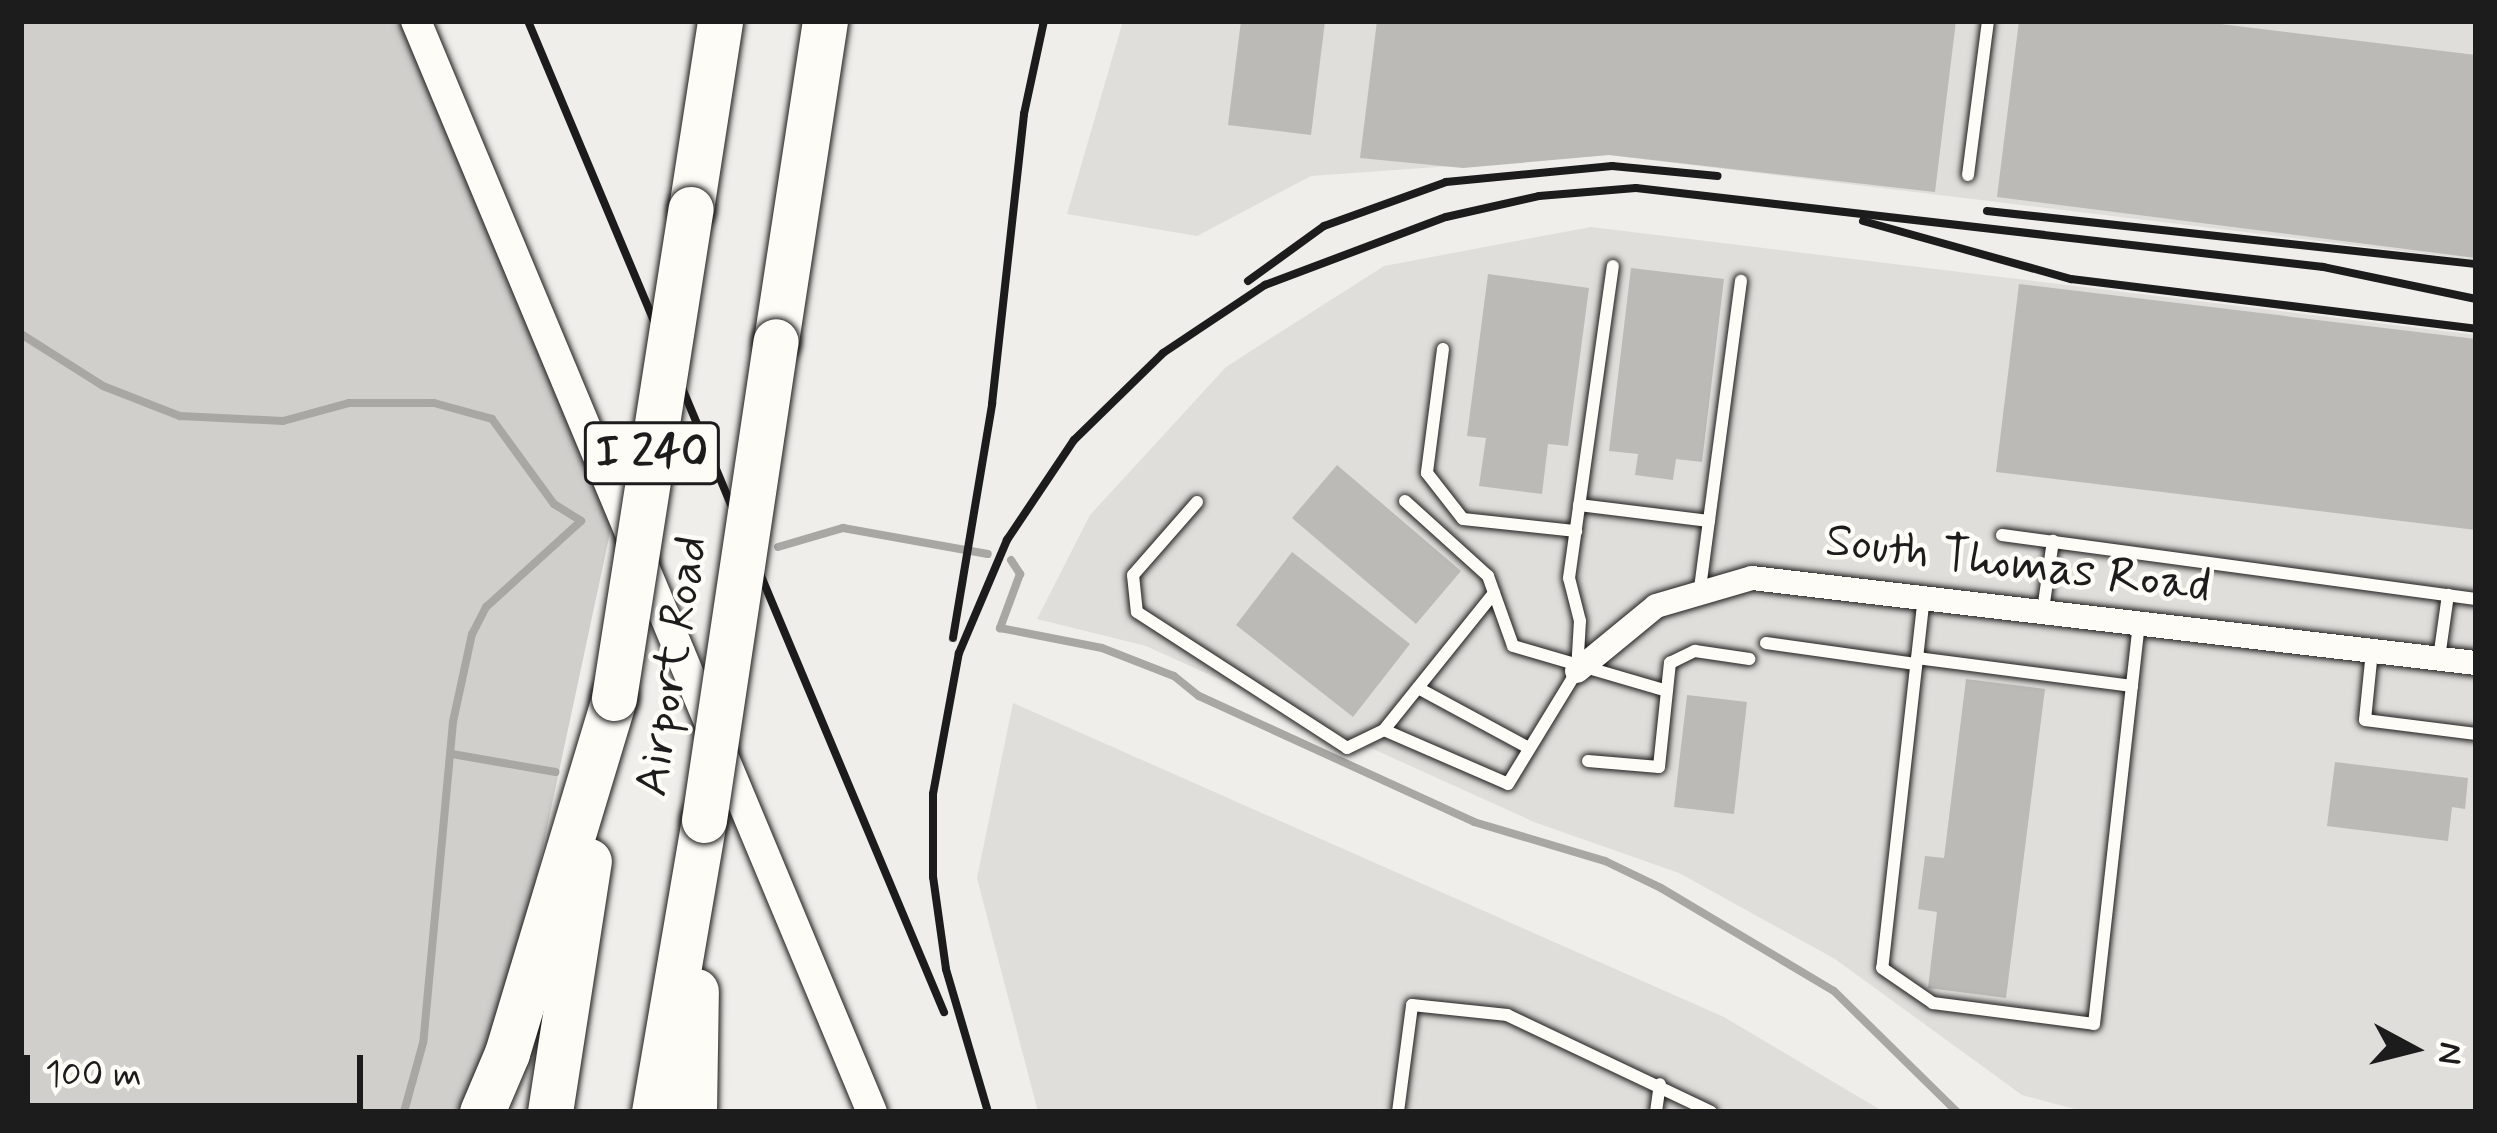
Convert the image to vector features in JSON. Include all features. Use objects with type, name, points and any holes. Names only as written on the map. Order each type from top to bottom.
[{"type":"highway","name":"Airport Road","points":[[550,1112],[720,21]]},
{"type":"highway","name":"Airport Road","points":[[654,1112],[693,903],[825,21]]},
{"type":"highway","points":[[482,1112],[614,698]]},
{"type":"highway","points":[[693,903],[694,1112]]},
{"type":"street","points":[[416,21],[872,1112]]},
{"type":"street","name":"South Thomas Road","points":[[1577,670],[1623,627],[1700,587],[1794,579],[2476,663]]},
{"type":"lane","points":[[1968,175],[1988,21]]},
{"type":"lane","points":[[1384,730],[1508,784],[1577,670],[1580,621],[1569,578],[1612,266]]},
{"type":"lane","points":[[1700,587],[1741,281]]},
{"type":"lane","points":[[1443,349],[1427,473],[1463,518],[1576,531]]},
{"type":"lane","points":[[1405,501],[1488,576],[1513,646],[1577,670],[1667,691]]},
{"type":"lane","points":[[1196,502],[1133,575],[1137,612],[1347,748],[1384,730],[1494,593]]},
{"type":"lane","points":[[1580,505],[1709,521]]},
{"type":"lane","points":[[2002,535],[2476,599]]},
{"type":"lane","points":[[2043,610],[2053,542]]},
{"type":"lane","points":[[1924,595],[1882,968],[1933,1003],[2094,1024],[2139,622]]},
{"type":"lane","points":[[2439,658],[2448,595]]},
{"type":"lane","points":[[1766,643],[2132,686]]},
{"type":"lane","points":[[2373,650],[2365,720],[2476,734]]},
{"type":"lane","points":[[1588,761],[1659,767],[1670,663],[1695,651],[1749,659]]},
{"type":"lane","points":[[1418,688],[1529,748]]},
{"type":"lane","points":[[1398,1112],[1412,1005],[1507,1015],[1711,1112]]},
{"type":"lane","points":[[1656,1112],[1660,1084]]},
{"type":"shaded area","points":[[21,21],[404,21],[613,519],[527,921],[470,1112],[21,1112]]},
{"type":"shaded area","points":[[1123,21],[2476,21],[2476,260],[1609,155],[1311,176],[1197,236],[1067,214]]},
{"type":"shaded area","points":[[1591,227],[2476,335],[2476,1112],[2086,1112],[2022,1095],[1835,959],[1679,873],[1534,822],[1146,646],[1037,619],[1090,515],[1226,367],[1384,266]]},
{"type":"shaded area","points":[[1013,703],[1724,1017],[1884,1112],[1038,1112],[977,878]]},
{"type":"building","points":[[1241,21],[1325,21],[1311,135],[1228,125]]},
{"type":"building","points":[[1377,21],[1956,21],[1935,192],[1609,155],[1463,168],[1360,158]]},
{"type":"building","points":[[2019,21],[2196,21],[2476,55],[2476,258],[1997,197]]},
{"type":"building","points":[[1631,268],[1724,279],[1702,462],[1676,459],[1673,480],[1635,475],[1638,454],[1609,451]]},
{"type":"building","points":[[1488,274],[1589,288],[1568,446],[1548,444],[1542,494],[1479,486],[1486,438],[1467,436]]},
{"type":"building","points":[[2019,284],[2476,339],[2476,530],[1996,472]]},
{"type":"building","points":[[1337,465],[1461,571],[1416,624],[1292,518]]},
{"type":"building","points":[[1292,552],[1410,644],[1353,717],[1236,625]]},
{"type":"building","points":[[1966,679],[2045,689],[2006,998],[1928,988],[1937,912],[1918,909],[1925,856],[1944,858]]},
{"type":"building","points":[[1687,695],[1747,702],[1734,814],[1674,807]]},
{"type":"building","points":[[2335,762],[2468,778],[2465,809],[2452,807],[2448,841],[2327,826]]},
{"type":"waterway","points":[[21,334],[103,386],[180,416],[283,421],[349,403],[434,403],[492,419],[554,504],[581,521],[486,607],[472,634],[453,722],[423,1043],[404,1112]]},
{"type":"waterway","points":[[778,547],[843,528],[988,554]]},
{"type":"waterway","points":[[1011,560],[1020,574],[1000,628],[1102,648],[1174,676],[1199,696],[1474,822],[1605,861],[1661,888],[1834,991],[1957,1112]]},
{"type":"waterway","points":[[452,754],[555,772]]},
{"type":"railway","points":[[528,21],[944,1012]]},
{"type":"railway","points":[[953,638],[992,404],[1024,114],[1044,21]]},
{"type":"railway","points":[[1248,281],[1324,226],[1446,182],[1612,166],[1718,176]]},
{"type":"railway","points":[[988,1112],[946,969],[933,877],[933,794],[959,653],[1007,540],[1074,440],[1163,353],[1265,285],[1446,217],[1539,196],[1636,188],[2323,267],[2476,299]]},
{"type":"railway","points":[[1987,211],[2476,264]]},
{"type":"railway","points":[[1863,221],[2071,279],[2476,329]]}]
